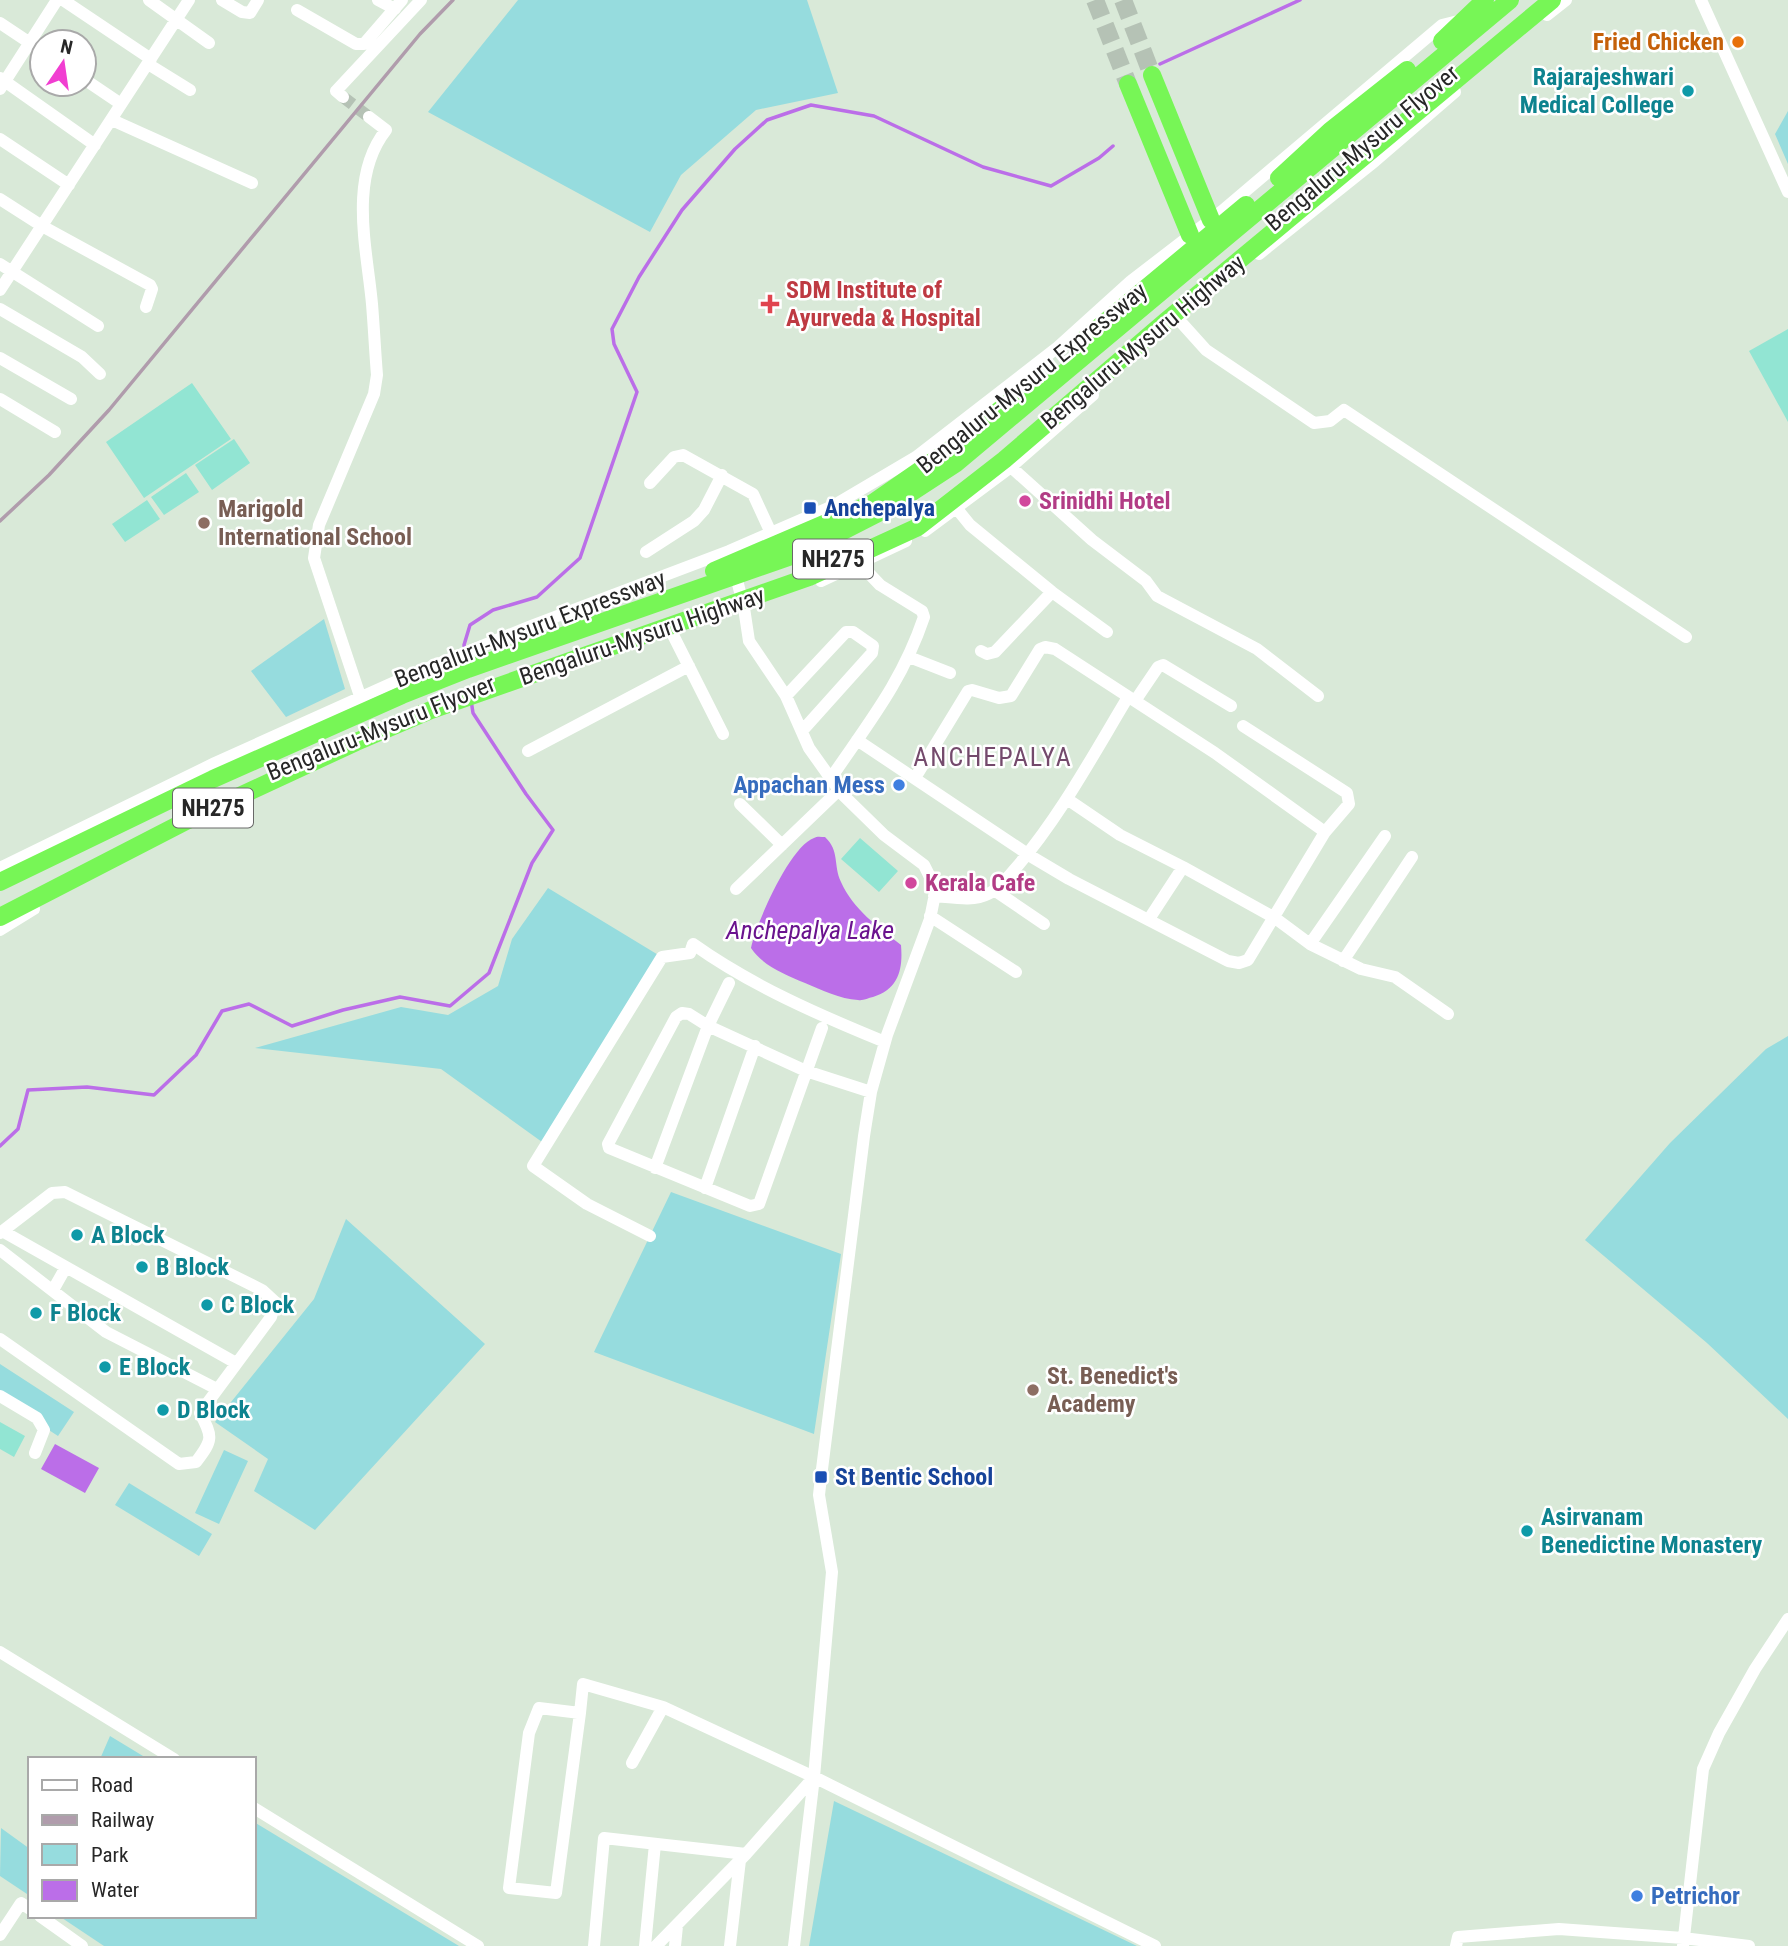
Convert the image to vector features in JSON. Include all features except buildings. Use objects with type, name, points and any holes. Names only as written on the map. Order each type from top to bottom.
[{"type":"highway","name":"Bengaluru-Mysuru Expressway","points":[[0,882],[163,802],[336,723],[468,670],[800,553],[886,509],[955,464],[1510,0]]},
{"type":"highway","name":"Bengaluru-Mysuru Flyover","points":[[0,905],[71,867],[344,740],[475,687],[807,570],[896,525],[967,479],[1540,0]]},
{"type":"highway","name":"Bengaluru-Mysuru Highway","points":[[0,917],[186,821],[296,769],[433,713],[743,604],[918,527],[1004,460],[1166,321],[1513,37],[1552,0]]},
{"type":"highway","name":"Bengaluru-Mysuru Expressway","points":[[0,874],[409,680],[873,503],[961,442],[1273,183],[1330,131],[1441,43],[1483,2]]},
{"type":"highway","points":[[1483,2],[1513,37]]},
{"type":"highway","points":[[1152,75],[1211,220]]},
{"type":"highway","points":[[1128,83],[1190,235]]},
{"type":"street","points":[[39,28],[57,0]]},
{"type":"street","points":[[63,0],[190,90]]},
{"type":"street","points":[[149,0],[209,43]]},
{"type":"street","points":[[0,290],[189,0]]},
{"type":"street","points":[[222,0],[242,12],[250,13],[258,0]]},
{"type":"street","points":[[297,10],[356,44],[364,44],[399,5],[378,0]]},
{"type":"street","points":[[343,97],[336,90],[421,0]]},
{"type":"street","name":"NH275","points":[[743,604],[823,580],[923,533],[957,509],[1042,442],[1135,356],[1356,176],[1513,37],[1566,0]]},
{"type":"street","points":[[1700,0],[1788,192]]},
{"type":"street","name":"Bengaluru-Mysuru Expressway","points":[[731,557],[771,533],[833,506],[916,457],[1058,346],[1132,281],[1211,220],[1442,25],[1466,19]]},
{"type":"street","points":[[0,23],[28,42]]},
{"type":"street","points":[[28,46],[2,83],[95,145]]},
{"type":"street","points":[[98,88],[121,104]]},
{"type":"street","points":[[361,701],[314,558],[319,525],[374,394],[377,375],[363,197],[369,160],[377,141],[386,130],[369,117]]},
{"type":"street","points":[[112,120],[251,183]]},
{"type":"street","points":[[0,138],[69,185]]},
{"type":"street","points":[[0,199],[41,226],[150,285],[152,289],[146,307]]},
{"type":"street","points":[[0,264],[98,326]]},
{"type":"street","points":[[0,309],[82,357],[100,374]]},
{"type":"street","points":[[1179,320],[1206,350],[1314,423],[1331,421],[1344,410],[1686,638]]},
{"type":"street","points":[[0,358],[71,400]]},
{"type":"street","points":[[0,399],[55,432]]},
{"type":"street","points":[[650,483],[678,455],[683,456],[753,494],[771,533]]},
{"type":"street","points":[[1011,467],[1092,540],[1146,582],[1157,596],[1257,649],[1318,696]]},
{"type":"street","points":[[646,552],[694,521],[704,510],[722,475]]},
{"type":"street","points":[[957,509],[970,525],[1052,592],[1107,632]]},
{"type":"street","points":[[731,557],[749,641],[786,696],[808,748],[839,790],[884,835],[924,864],[936,889],[930,916],[885,1042],[864,1136],[819,1495],[832,1572],[814,1777],[794,1946]]},
{"type":"street","points":[[831,778],[885,702],[909,657],[924,614],[880,585],[859,564]]},
{"type":"street","points":[[981,651],[986,654],[995,652],[1052,592]]},
{"type":"street","points":[[671,630],[723,733]]},
{"type":"street","points":[[786,696],[846,632],[853,632],[873,646],[872,653],[802,731]]},
{"type":"street","points":[[915,778],[968,691],[999,698],[1011,696],[1040,649],[1045,647],[1055,649],[1215,753],[1325,832]]},
{"type":"street","points":[[909,657],[950,673]]},
{"type":"street","points":[[934,896],[980,897],[994,890],[1028,854],[1132,699],[1158,667],[1163,664],[1231,706]]},
{"type":"street","points":[[528,751],[689,666]]},
{"type":"street","name":"Bengaluru-Mysuru Expressway","points":[[0,868],[215,763],[361,701]]},
{"type":"street","name":"NH275","points":[[0,930],[23,915],[245,800],[433,713]]},
{"type":"street","points":[[858,740],[1069,880],[1228,961],[1239,963],[1248,960],[1325,832],[1349,804],[1349,795],[1243,726]]},
{"type":"street","points":[[736,889],[839,790]]},
{"type":"street","points":[[1067,799],[1120,835],[1275,918],[1311,944],[1368,971],[1395,977],[1448,1014]]},
{"type":"street","points":[[740,804],[782,845]]},
{"type":"street","points":[[1311,944],[1385,836]]},
{"type":"street","points":[[1343,961],[1412,858]]},
{"type":"street","points":[[1149,919],[1184,867]]},
{"type":"street","points":[[994,890],[1044,924]]},
{"type":"street","points":[[930,916],[1016,972]]},
{"type":"street","points":[[650,1237],[587,1204],[533,1167],[662,957],[690,953],[693,944],[787,998],[885,1042]]},
{"type":"street","points":[[655,1168],[708,1026],[729,983]]},
{"type":"street","points":[[822,1028],[806,1071],[759,1204],[750,1206],[610,1149],[608,1144],[680,1014],[688,1014],[708,1026],[806,1071],[872,1092]]},
{"type":"street","points":[[705,1188],[755,1046]]},
{"type":"street","points":[[0,1339],[179,1464],[196,1462],[209,1445],[211,1433],[200,1413],[271,1317],[275,1303],[262,1290],[65,1192],[52,1193],[2,1233],[236,1363]]},
{"type":"street","points":[[0,1250],[106,1332],[217,1389]]},
{"type":"street","points":[[53,1290],[66,1267]]},
{"type":"street","points":[[0,1396],[37,1418],[44,1430],[35,1453]]},
{"type":"street","points":[[1683,1942],[1703,1769],[1719,1733],[1755,1668],[1788,1619]]},
{"type":"street","points":[[0,1652],[171,1757]]},
{"type":"street","points":[[580,1713],[539,1708],[529,1733],[509,1888],[556,1893],[580,1713],[583,1684],[663,1707],[814,1777],[1156,1946]]},
{"type":"street","points":[[632,1763],[663,1707]]},
{"type":"street","points":[[656,1946],[743,1857],[814,1777]]},
{"type":"street","points":[[256,1809],[478,1946]]},
{"type":"street","points":[[594,1946],[604,1838],[743,1857]]},
{"type":"street","points":[[645,1946],[655,1844]]},
{"type":"street","points":[[730,1946],[743,1857]]},
{"type":"street","points":[[0,1935],[21,1903],[28,1908]]},
{"type":"street","points":[[43,1918],[82,1946]]},
{"type":"street","points":[[675,1946],[677,1926]]},
{"type":"street","points":[[1456,1946],[1458,1937],[1559,1929],[1749,1946]]},
{"type":"green space","points":[[518,0],[807,0],[838,93],[756,110],[681,175],[650,232],[428,112]]},
{"type":"green space","points":[[1788,111],[1788,164],[1775,134]]},
{"type":"green space","points":[[324,619],[345,689],[286,717],[251,671]]},
{"type":"green space","points":[[548,888],[660,956],[549,1147],[441,1069],[255,1048],[401,1007],[448,1015],[498,986],[512,939]]},
{"type":"green space","points":[[1788,1036],[1788,1419],[1707,1343],[1585,1240],[1670,1143],[1766,1049]]},
{"type":"green space","points":[[671,1192],[841,1254],[814,1434],[594,1352]]},
{"type":"green space","points":[[346,1219],[485,1344],[315,1530],[254,1491],[268,1459],[215,1422],[314,1299]]},
{"type":"green space","points":[[0,1364],[74,1412],[58,1436],[0,1398]]},
{"type":"green space","points":[[224,1450],[248,1461],[219,1524],[195,1513]]},
{"type":"green space","points":[[129,1483],[212,1534],[199,1556],[115,1505]]},
{"type":"green space","points":[[110,1736],[145,1757],[101,1757]]},
{"type":"green space","points":[[834,1801],[1137,1946],[809,1946]]},
{"type":"green space","points":[[256,1823],[459,1946],[104,1946],[62,1918],[256,1918]]},
{"type":"green space","points":[[1,1828],[28,1848],[28,1895],[0,1876]]},
{"type":"shaded area","points":[[1788,329],[1788,422],[1749,351]]},
{"type":"shaded area","points":[[192,383],[231,439],[144,498],[106,442]]},
{"type":"shaded area","points":[[234,439],[250,463],[212,490],[195,465]]},
{"type":"shaded area","points":[[186,473],[199,492],[164,515],[151,497]]},
{"type":"shaded area","points":[[147,500],[160,519],[125,542],[112,524]]},
{"type":"shaded area","points":[[860,838],[898,871],[879,892],[841,859]]},
{"type":"shaded area","points":[[0,1422],[25,1436],[14,1457],[0,1449]]},
{"type":"water","name":"Anchepalya Lake","points":[[815,837],[825,837],[833,848],[841,882],[852,901],[901,945],[900,970],[894,983],[882,993],[864,1000],[838,996],[790,976],[769,965],[751,948],[775,887],[795,855]]},
{"type":"water","points":[[55,1444],[99,1468],[85,1493],[41,1469]]},
{"type":"waterway","points":[[1160,64],[1300,0]]},
{"type":"waterway","points":[[467,665],[464,645],[470,625],[493,610],[537,597],[580,558],[637,392],[614,344],[612,329],[639,277],[682,210],[735,149],[767,120],[811,105],[874,116],[983,167],[1051,186],[1099,158],[1113,146]]},
{"type":"waterway","points":[[0,1146],[18,1129],[28,1090],[87,1087],[154,1095],[196,1055],[222,1011],[249,1004],[292,1026],[343,1010],[400,997],[450,1006],[489,973],[532,863],[553,830],[473,713],[471,700]]},
{"type":"tunnel","points":[[1095,0],[1128,84]]},
{"type":"tunnel","points":[[1123,0],[1152,75]]},
{"type":"tunnel","points":[[343,97],[369,117]]},
{"type":"railway","points":[[0,521],[49,475],[109,410],[420,34],[453,0]]},
{"type":"place","name":"Fried Chicken","points":[[1738,42]]},
{"type":"place","name":"Rajarajeshwari Medical College","points":[[1688,91]]},
{"type":"place","name":"SDM Institute of Ayurveda & Hospital","points":[[770,304]]},
{"type":"place","name":"Srinidhi Hotel","points":[[1025,501]]},
{"type":"place","name":"Anchepalya","points":[[810,508]]},
{"type":"place","name":"Marigold International School","points":[[204,523]]},
{"type":"place","name":"Appachan Mess","points":[[899,785]]},
{"type":"place","name":"Kerala Cafe","points":[[911,883]]},
{"type":"place","name":"A Block","points":[[77,1235]]},
{"type":"place","name":"B Block","points":[[142,1267]]},
{"type":"place","name":"C Block","points":[[207,1305]]},
{"type":"place","name":"F Block","points":[[36,1313]]},
{"type":"place","name":"E Block","points":[[105,1367]]},
{"type":"place","name":"St. Benedict's Academy","points":[[1033,1390]]},
{"type":"place","name":"D Block","points":[[163,1410]]},
{"type":"place","name":"St Bentic School","points":[[821,1477]]},
{"type":"place","name":"Asirvanam Benedictine Monastery","points":[[1527,1531]]},
{"type":"place","name":"Petrichor","points":[[1637,1896]]},
{"type":"district","name":"ANCHEPALYA","points":[[993,757]]}]
